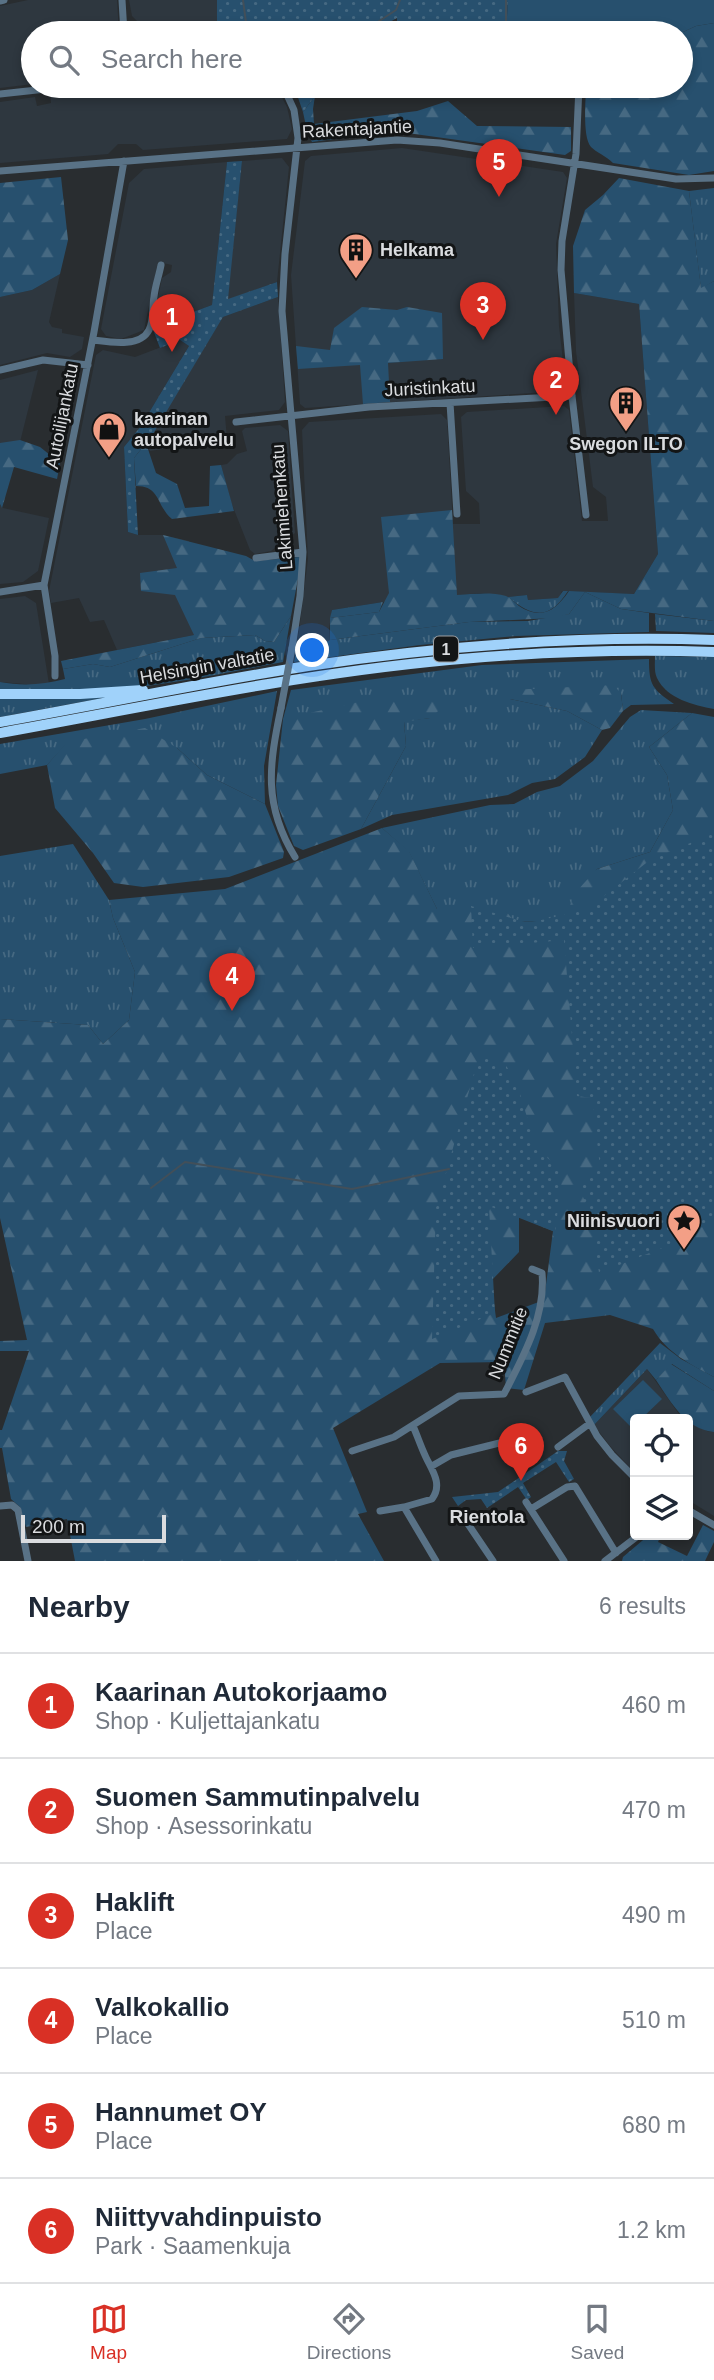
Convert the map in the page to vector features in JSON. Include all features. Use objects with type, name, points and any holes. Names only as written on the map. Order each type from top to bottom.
[{"type":"highway","name":"Helsingin valtatie","points":[[0,722],[306,666],[448,648],[599,640],[714,640]]},
{"type":"highway","name":"Helsingin valtatie","points":[[0,733],[293,681],[449,660],[573,652],[714,652]]},
{"type":"highway","points":[[0,694],[80,694],[181,688]]},
{"type":"street","points":[[122,0],[123,21]]},
{"type":"street","points":[[0,94],[21,92]]},
{"type":"street","name":"Lakimiehenkatu","points":[[288,98],[296,118],[298,148],[285,254],[282,311],[303,552],[300,596],[273,747],[270,787],[274,812],[295,857]]},
{"type":"street","points":[[578,98],[575,164],[562,241],[561,270],[586,515]]},
{"type":"street","name":"Rakentajantie","points":[[0,171],[397,139],[687,180],[714,178]]},
{"type":"street","name":"Autoilijankatu","points":[[55,676],[55,656],[44,585],[93,340],[124,161]]},
{"type":"street","points":[[93,340],[121,343],[147,334],[151,326],[161,265]]},
{"type":"street","points":[[0,370],[43,360],[88,365]]},
{"type":"street","name":"Juristinkatu","points":[[236,422],[369,407],[572,396]]},
{"type":"street","points":[[450,403],[457,514]]},
{"type":"street","points":[[256,558],[303,552]]},
{"type":"street","points":[[0,592],[44,585]]},
{"type":"street","name":"Nummitie","points":[[352,1451],[382,1443],[414,1426],[459,1396],[508,1394],[525,1354],[542,1299],[542,1273],[532,1269]]},
{"type":"street","points":[[526,1392],[565,1377],[589,1424],[612,1455],[634,1477]]},
{"type":"street","points":[[558,1447],[589,1424]]},
{"type":"street","points":[[380,1511],[425,1502],[434,1496],[437,1485],[432,1466],[414,1426]]},
{"type":"street","points":[[432,1466],[451,1455],[516,1439]]},
{"type":"street","points":[[564,1561],[529,1505],[567,1487],[575,1486],[616,1553]]},
{"type":"street","points":[[0,1506],[12,1505],[19,1512],[28,1561]]},
{"type":"street","points":[[404,1507],[436,1561]]},
{"type":"street","points":[[693,1513],[714,1525]]},
{"type":"street","points":[[468,1524],[493,1561]]},
{"type":"street","points":[[605,1561],[633,1540]]},
{"type":"shaded area","points":[[28,0],[117,0],[118,21],[21,21],[21,85],[0,88],[0,6]]},
{"type":"shaded area","points":[[129,0],[217,0],[217,21],[137,21],[132,16]]},
{"type":"shaded area","points":[[35,98],[37,106],[51,103],[51,98],[282,98],[292,129],[287,139],[143,150],[136,144],[118,144],[108,154],[0,163],[0,102]]},
{"type":"shaded area","points":[[402,148],[563,172],[567,178],[556,244],[559,326],[566,387],[563,391],[305,408],[300,404],[291,275],[305,161],[311,156]]},
{"type":"shaded area","points":[[282,158],[289,167],[277,282],[227,300],[242,161]]},
{"type":"shaded area","points":[[227,162],[212,305],[152,327],[162,278],[171,272],[172,265],[158,262],[144,330],[121,339],[106,336],[101,329],[129,183],[144,169]]},
{"type":"shaded area","points":[[60,274],[49,322],[52,327],[62,329],[62,333],[84,337],[82,349],[70,357],[47,353],[0,365],[0,297],[32,290]]},
{"type":"shaded area","points":[[574,293],[639,304],[658,554],[634,594],[562,591],[559,598],[528,600],[527,595],[508,597],[481,593],[383,602],[332,610],[330,640],[320,645],[297,647],[308,559],[302,430],[309,422],[441,414],[447,420],[453,524],[480,524],[479,503],[466,491],[461,417],[467,412],[564,406],[569,410],[582,521],[608,521],[606,497],[593,487],[576,351]]},
{"type":"shaded area","points":[[278,297],[285,402],[279,410],[225,416],[227,439],[150,451],[146,443],[223,317]]},
{"type":"shaded area","points":[[180,340],[189,346],[141,426],[124,447],[128,532],[138,535],[163,535],[189,541],[194,635],[117,650],[104,620],[90,622],[79,598],[51,603],[49,591],[96,355],[103,350],[135,357]]},
{"type":"shaded area","points":[[38,370],[17,454],[0,457],[0,380]]},
{"type":"shaded area","points":[[280,425],[288,431],[295,533],[271,551],[255,554],[250,550],[231,502],[221,465],[247,451],[242,431],[245,428]]},
{"type":"shaded area","points":[[0,505],[3,508],[49,518],[38,571],[23,582],[0,584]]},
{"type":"shaded area","points":[[25,596],[36,603],[49,684],[0,682],[0,599]]},
{"type":"shaded area","points":[[647,1369],[679,1414],[630,1414],[630,1468],[594,1425]]},
{"type":"shaded area","points":[[693,1423],[714,1432],[714,1516],[693,1503]]},
{"type":"green space","points":[[217,0],[508,0],[507,21],[397,21],[397,18],[392,21],[217,21]]},
{"type":"green space","points":[[508,0],[714,0],[714,23],[693,27],[693,21],[507,21]]},
{"type":"green space","points":[[714,23],[714,171],[689,175],[613,163],[591,147],[585,127],[586,98],[693,98],[693,27]]},
{"type":"green space","points":[[298,98],[314,98],[303,112]]},
{"type":"green space","points":[[314,98],[314,124],[417,111],[448,101],[477,126],[571,127],[571,151],[565,155],[393,131],[312,142],[303,112]]},
{"type":"green space","points":[[242,161],[228,299],[277,282],[278,297],[223,317],[153,434],[134,458],[138,535],[128,532],[124,447],[141,426],[189,346],[180,340],[160,348],[152,327],[212,305],[227,162]]},
{"type":"green space","points":[[61,177],[68,240],[60,274],[32,290],[0,297],[0,183]]},
{"type":"green space","points":[[619,178],[689,191],[701,288],[714,281],[714,621],[621,609],[585,592],[569,614],[554,618],[469,622],[330,640],[330,618],[379,612],[389,593],[381,517],[452,510],[457,595],[500,595],[508,597],[527,610],[542,613],[554,608],[569,591],[634,594],[658,554],[639,304],[574,293],[573,246],[585,210]]},
{"type":"green space","points":[[714,188],[714,281],[701,289],[689,191]]},
{"type":"green space","points":[[362,307],[397,310],[407,307],[442,313],[443,359],[388,363],[390,402],[363,404],[360,365],[298,369],[296,346],[330,350],[334,328]]},
{"type":"green space","points":[[20,440],[40,447],[60,463],[57,479],[14,467],[2,508],[0,443]]},
{"type":"green space","points":[[146,443],[156,473],[177,484],[185,508],[209,506],[210,466],[221,465],[234,511],[172,519],[150,489],[136,486],[134,458]]},
{"type":"green space","points":[[163,535],[246,556],[255,561],[299,557],[300,568],[291,616],[274,642],[265,641],[255,635],[201,638],[110,667],[93,664],[63,669],[61,661],[194,635],[175,595],[141,591],[140,573],[177,568]]},
{"type":"green space","points":[[563,591],[568,591],[554,607],[541,613],[526,609],[508,597],[527,595],[528,600],[558,598]]},
{"type":"green space","points":[[585,592],[621,609],[649,613],[649,632],[516,636],[420,645],[294,662],[297,647],[320,645],[330,640],[469,622],[528,621],[569,614]]},
{"type":"green space","points":[[383,602],[379,612],[330,618],[332,610]]},
{"type":"green space","points":[[655,614],[714,621],[714,633],[656,631]]},
{"type":"green space","points":[[291,616],[283,662],[127,688],[75,692],[0,689],[0,682],[41,684],[57,681],[65,679],[63,669],[93,664],[110,667],[201,638],[255,635],[265,641],[274,642]]},
{"type":"green space","points":[[655,656],[714,657],[714,709],[690,703],[667,691],[656,676]]},
{"type":"green space","points":[[649,659],[653,686],[674,704],[631,705],[623,711],[621,693],[511,690],[510,699],[567,711],[602,730],[585,757],[555,779],[532,783],[508,795],[392,815],[361,829],[406,746],[404,721],[430,718],[283,719],[291,690],[482,665]]},
{"type":"green space","points":[[613,685],[621,693],[623,711],[610,728],[602,730],[567,711],[510,699],[510,690]]},
{"type":"green space","points":[[277,691],[264,766],[265,804],[207,775],[177,748],[68,742],[47,765],[0,774],[0,744],[145,719]]},
{"type":"green space","points":[[119,695],[0,717],[0,696]]},
{"type":"green space","points":[[455,697],[430,718],[404,722],[406,746],[361,829],[303,850],[294,846],[278,806],[276,785],[283,719],[367,700]]},
{"type":"green space","points":[[641,710],[692,713],[649,747],[667,775],[673,810],[650,852],[597,869],[565,920],[515,922],[503,909],[437,909],[409,852],[382,828],[490,805],[514,804],[537,792],[560,786],[593,761],[630,717]]},
{"type":"green space","points":[[692,713],[714,717],[714,1377],[672,1351],[653,1329],[610,1315],[545,1323],[524,1390],[506,1388],[504,1362],[440,1363],[333,1428],[367,1512],[358,1514],[384,1561],[75,1561],[67,1519],[26,1527],[20,1507],[11,1499],[0,1448],[0,1430],[29,1351],[0,1351],[0,1341],[27,1340],[0,1218],[0,1019],[88,1025],[103,1044],[129,1020],[135,972],[113,918],[109,900],[225,889],[382,828],[409,851],[437,909],[504,909],[515,922],[565,920],[574,894],[597,869],[650,852],[673,810],[667,775],[649,747]],"holes":[[[519,1217],[553,1231],[544,1300],[496,1318],[491,1281],[519,1252]]]},
{"type":"green space","points":[[145,728],[177,748],[207,775],[265,804],[284,852],[283,858],[229,877],[143,887],[114,883],[55,808],[47,765],[67,742]]},
{"type":"green space","points":[[714,833],[714,1218],[685,1239],[599,1273],[592,1220],[578,1184],[600,1167],[592,1098],[577,1096],[564,940],[473,948],[471,906],[528,923],[586,910],[650,860]]},
{"type":"green space","points":[[73,844],[109,900],[113,918],[135,972],[129,1020],[103,1044],[88,1025],[0,1019],[0,856]]},
{"type":"green space","points":[[479,1056],[506,1065],[520,1094],[537,1150],[563,1170],[555,1232],[489,1206],[495,1313],[432,1339],[436,1208]]},
{"type":"green space","points":[[660,1343],[681,1359],[714,1377],[714,1391],[672,1364],[656,1380],[647,1369],[594,1425],[589,1418]]},
{"type":"green space","points":[[671,1364],[714,1391],[714,1432],[693,1424],[693,1414],[681,1414],[656,1380]]},
{"type":"green space","points":[[643,1380],[662,1399],[646,1414],[630,1414],[630,1426],[613,1409]]},
{"type":"green space","points":[[558,1451],[567,1451],[564,1461],[574,1479],[569,1482],[556,1462],[523,1483],[531,1497],[527,1500],[518,1487],[487,1508],[481,1499],[466,1500],[458,1506],[452,1497],[498,1492]]},
{"type":"green space","points":[[703,1525],[714,1531],[714,1542],[705,1561],[622,1561],[623,1557],[643,1540],[659,1540],[658,1542],[687,1556]]},
{"type":"waterway","points":[[243,0],[246,21]]},
{"type":"waterway","points":[[379,21],[396,10],[400,0]]},
{"type":"waterway","points":[[506,0],[506,21]]},
{"type":"waterway","points":[[151,1188],[185,1162],[352,1189],[449,1169]]},
{"type":"place","name":"Hannumet OY","points":[[499,197]]},
{"type":"place","name":"Helkama","points":[[356,280]]},
{"type":"place","name":"Haklift","points":[[483,340]]},
{"type":"place","name":"Kaarinan Autokorjaamo","points":[[172,352]]},
{"type":"place","name":"Suomen Sammutinpalvelu","points":[[556,415]]},
{"type":"place","name":"Swegon ILTO","points":[[626,433]]},
{"type":"place","name":"kaarinan autopalvelu","points":[[109,459]]},
{"type":"place","name":"Valkokallio","points":[[232,1011]]},
{"type":"place","name":"Niinisvuori","points":[[684,1251]]},
{"type":"place","name":"Niittyvahdinpuisto","points":[[521,1481]]},
{"type":"district","name":"Rientola","points":[[487,1516]]}]
